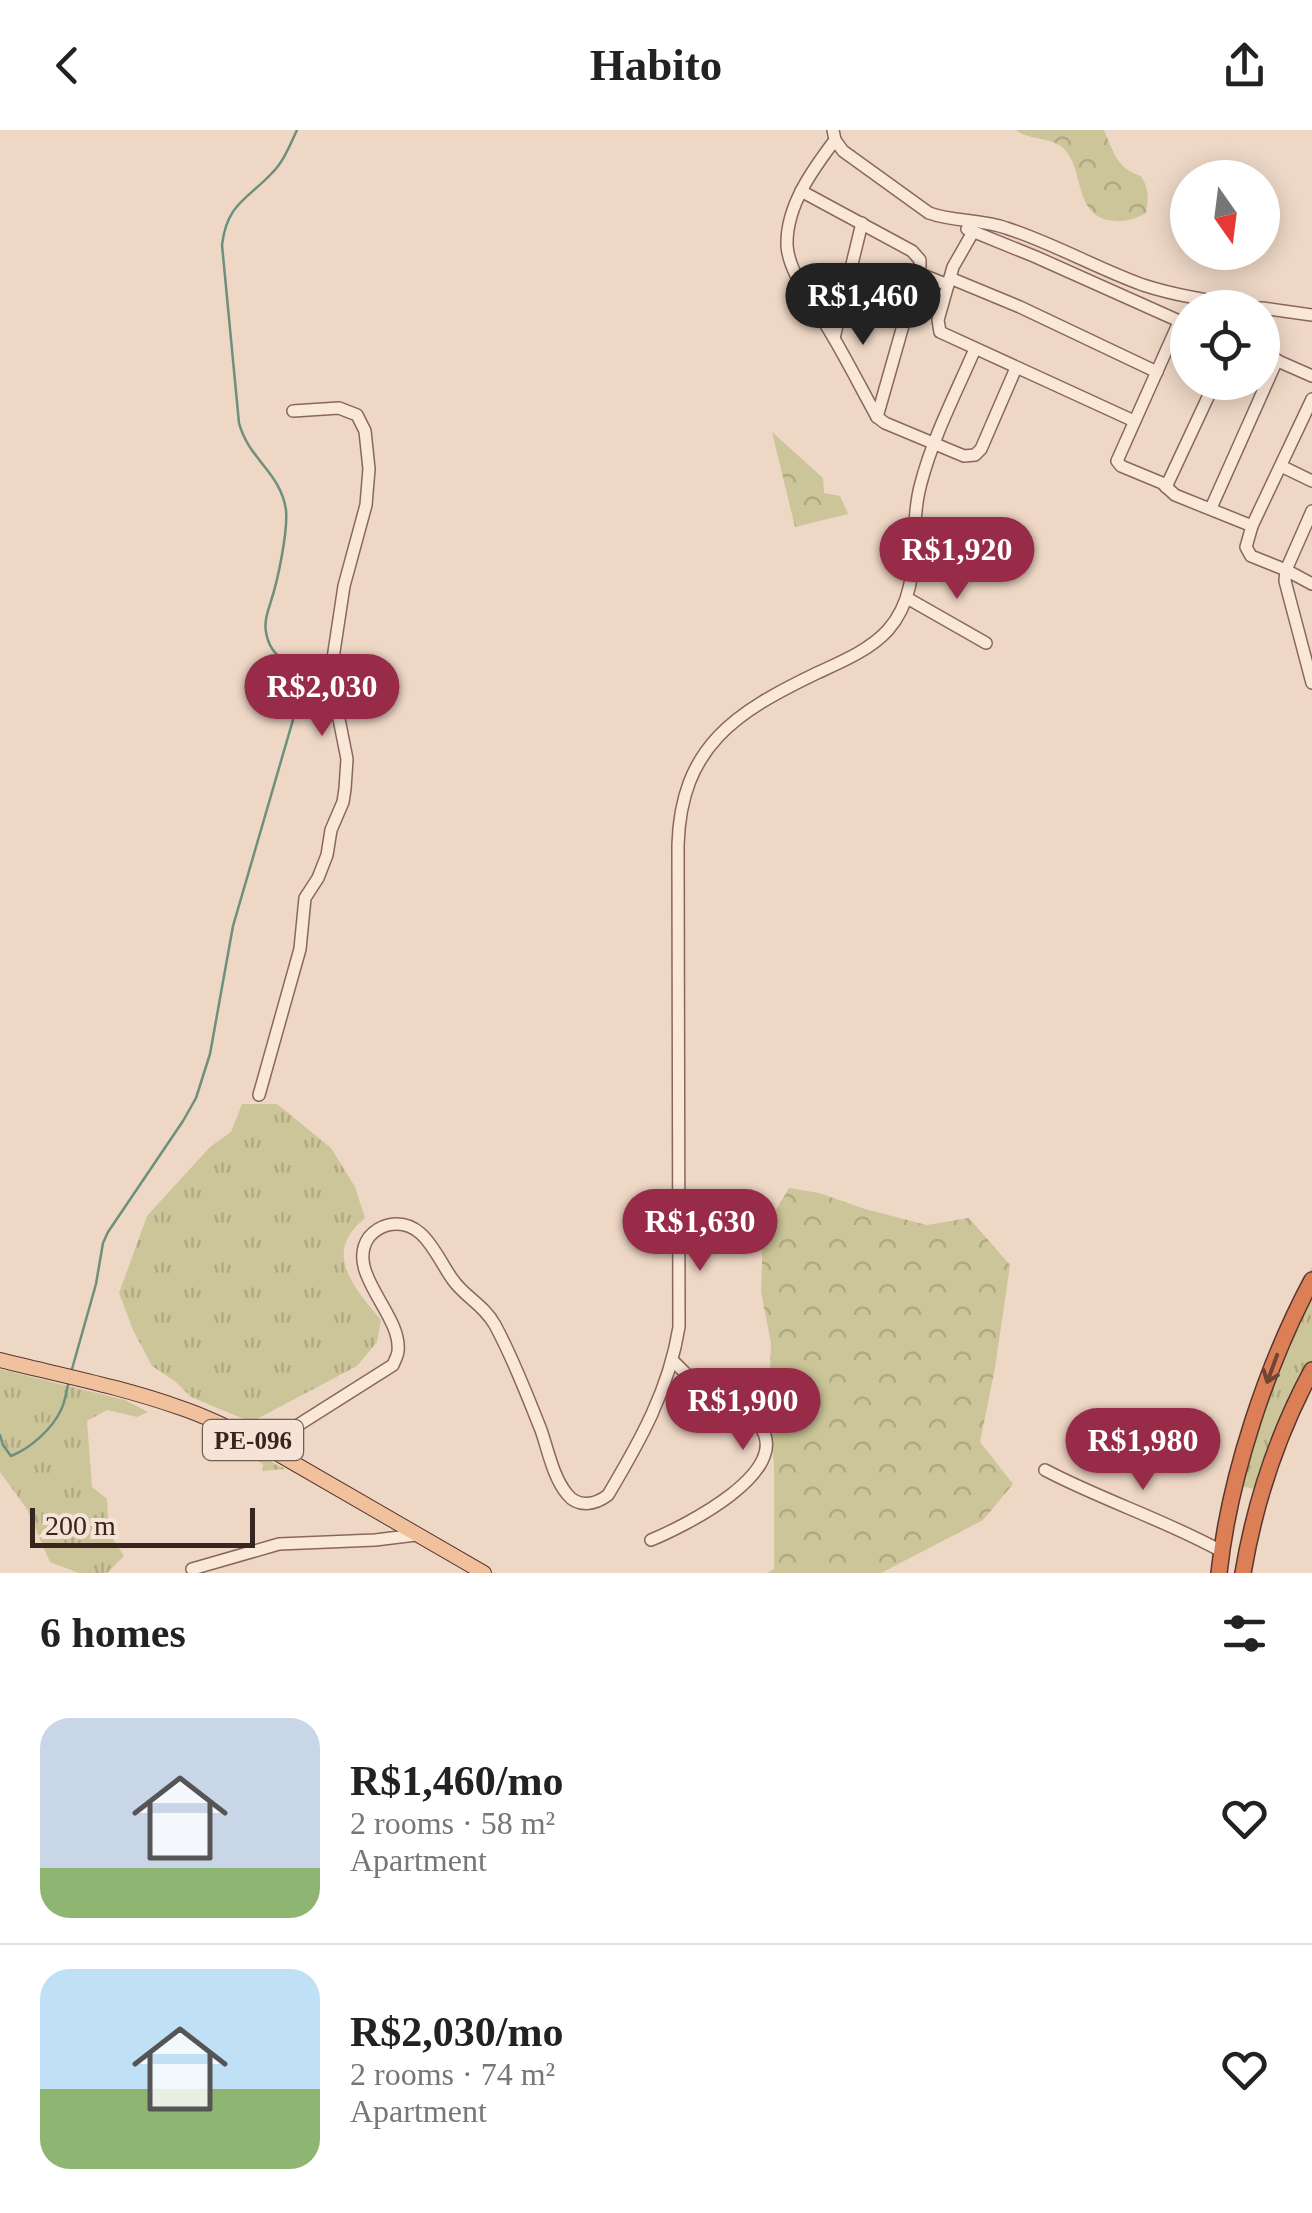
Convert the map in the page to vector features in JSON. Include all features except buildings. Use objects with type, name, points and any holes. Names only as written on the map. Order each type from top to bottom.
[{"type":"highway","points":[[1219,1573],[1232,1496],[1274,1362],[1312,1280]]},
{"type":"highway","points":[[1243,1573],[1273,1455],[1312,1370]]},
{"type":"main road","name":"PE-096","points":[[0,1360],[113,1387],[184,1409],[233,1430],[484,1573]]},
{"type":"street","points":[[1016,368],[978,453],[964,456],[877,417],[789,259],[790,222],[801,191],[834,135],[857,162],[913,204],[1170,317]]},
{"type":"street","points":[[801,191],[920,260],[877,417]]},
{"type":"street","points":[[941,218],[1005,227],[1084,262],[1170,292]]},
{"type":"street","points":[[834,338],[862,223]]},
{"type":"street","points":[[973,232],[956,260],[949,282],[938,328],[942,334],[1134,422]]},
{"type":"street","points":[[918,273],[1020,308],[1157,372]]},
{"type":"street","points":[[1280,311],[1312,315]]},
{"type":"street","points":[[1170,348],[1117,461],[1166,486],[1174,495],[1252,526]]},
{"type":"street","points":[[276,1452],[282,1439],[295,1427],[384,1372],[396,1360],[397,1338],[363,1263],[366,1242],[374,1231],[397,1224],[425,1236],[453,1280],[486,1310],[519,1376],[562,1487],[574,1500],[590,1504],[608,1495],[663,1392],[673,1361],[679,1311],[678,845],[687,793],[702,756],[738,716],[855,654],[889,629],[907,598],[914,573],[919,490],[934,442],[975,349]]},
{"type":"street","points":[[1280,361],[1312,376]]},
{"type":"street","points":[[1312,399],[1306,427],[1281,466],[1246,543],[1248,553],[1312,584]]},
{"type":"street","points":[[1166,486],[1206,400]]},
{"type":"street","points":[[1211,508],[1259,400]]},
{"type":"street","points":[[258,1095],[300,949],[305,898],[327,855],[345,789],[347,759],[332,665],[344,586],[366,505],[369,470],[365,431],[357,415],[339,408],[292,411]]},
{"type":"street","points":[[1281,466],[1312,481]]},
{"type":"street","points":[[1312,511],[1286,570],[1286,588],[1312,683]]},
{"type":"street","points":[[907,598],[986,643]]},
{"type":"street","points":[[651,1540],[680,1528],[741,1486],[761,1464],[767,1444],[754,1419],[709,1395],[673,1361]]},
{"type":"street","points":[[1045,1470],[1221,1551]]},
{"type":"street","points":[[192,1569],[279,1544],[416,1534]]},
{"type":"green space","points":[[1016,130],[1104,130],[1121,164],[1144,181],[1148,194],[1146,213],[1123,221],[1097,216],[1084,200],[1065,150]]},
{"type":"green space","points":[[772,432],[823,478],[824,493],[840,496],[848,514],[795,527]]},
{"type":"green space","points":[[242,1104],[277,1104],[331,1148],[355,1187],[365,1218],[345,1244],[346,1269],[381,1320],[377,1342],[357,1366],[251,1422],[191,1397],[152,1366],[119,1293],[147,1216],[210,1147],[231,1132]]},
{"type":"green space","points":[[789,1188],[927,1225],[969,1218],[1010,1265],[980,1442],[1013,1484],[983,1520],[881,1573],[767,1573],[774,1569],[774,1466],[769,1403],[771,1343],[761,1292],[763,1232]]},
{"type":"green space","points":[[1312,1267],[1312,1361],[1280,1418],[1254,1489],[1228,1483],[1288,1312]]},
{"type":"green space","points":[[0,1369],[125,1400],[148,1412],[137,1417],[107,1410],[87,1421],[92,1487],[107,1499],[109,1533],[124,1556],[107,1573],[79,1573],[50,1562],[27,1509],[0,1472]]},
{"type":"green space","points":[[212,1430],[285,1469],[262,1471],[263,1464],[229,1446]]},
{"type":"waterway","points":[[72,1369],[108,1232],[196,1098],[210,1054],[233,926],[297,704],[296,675],[271,647],[266,628],[282,556],[286,510],[278,486],[250,447],[239,423],[222,245],[234,211],[276,168],[297,130]]},
{"type":"waterway","points":[[0,1435],[11,1456],[33,1443],[57,1417],[68,1385]]}]
